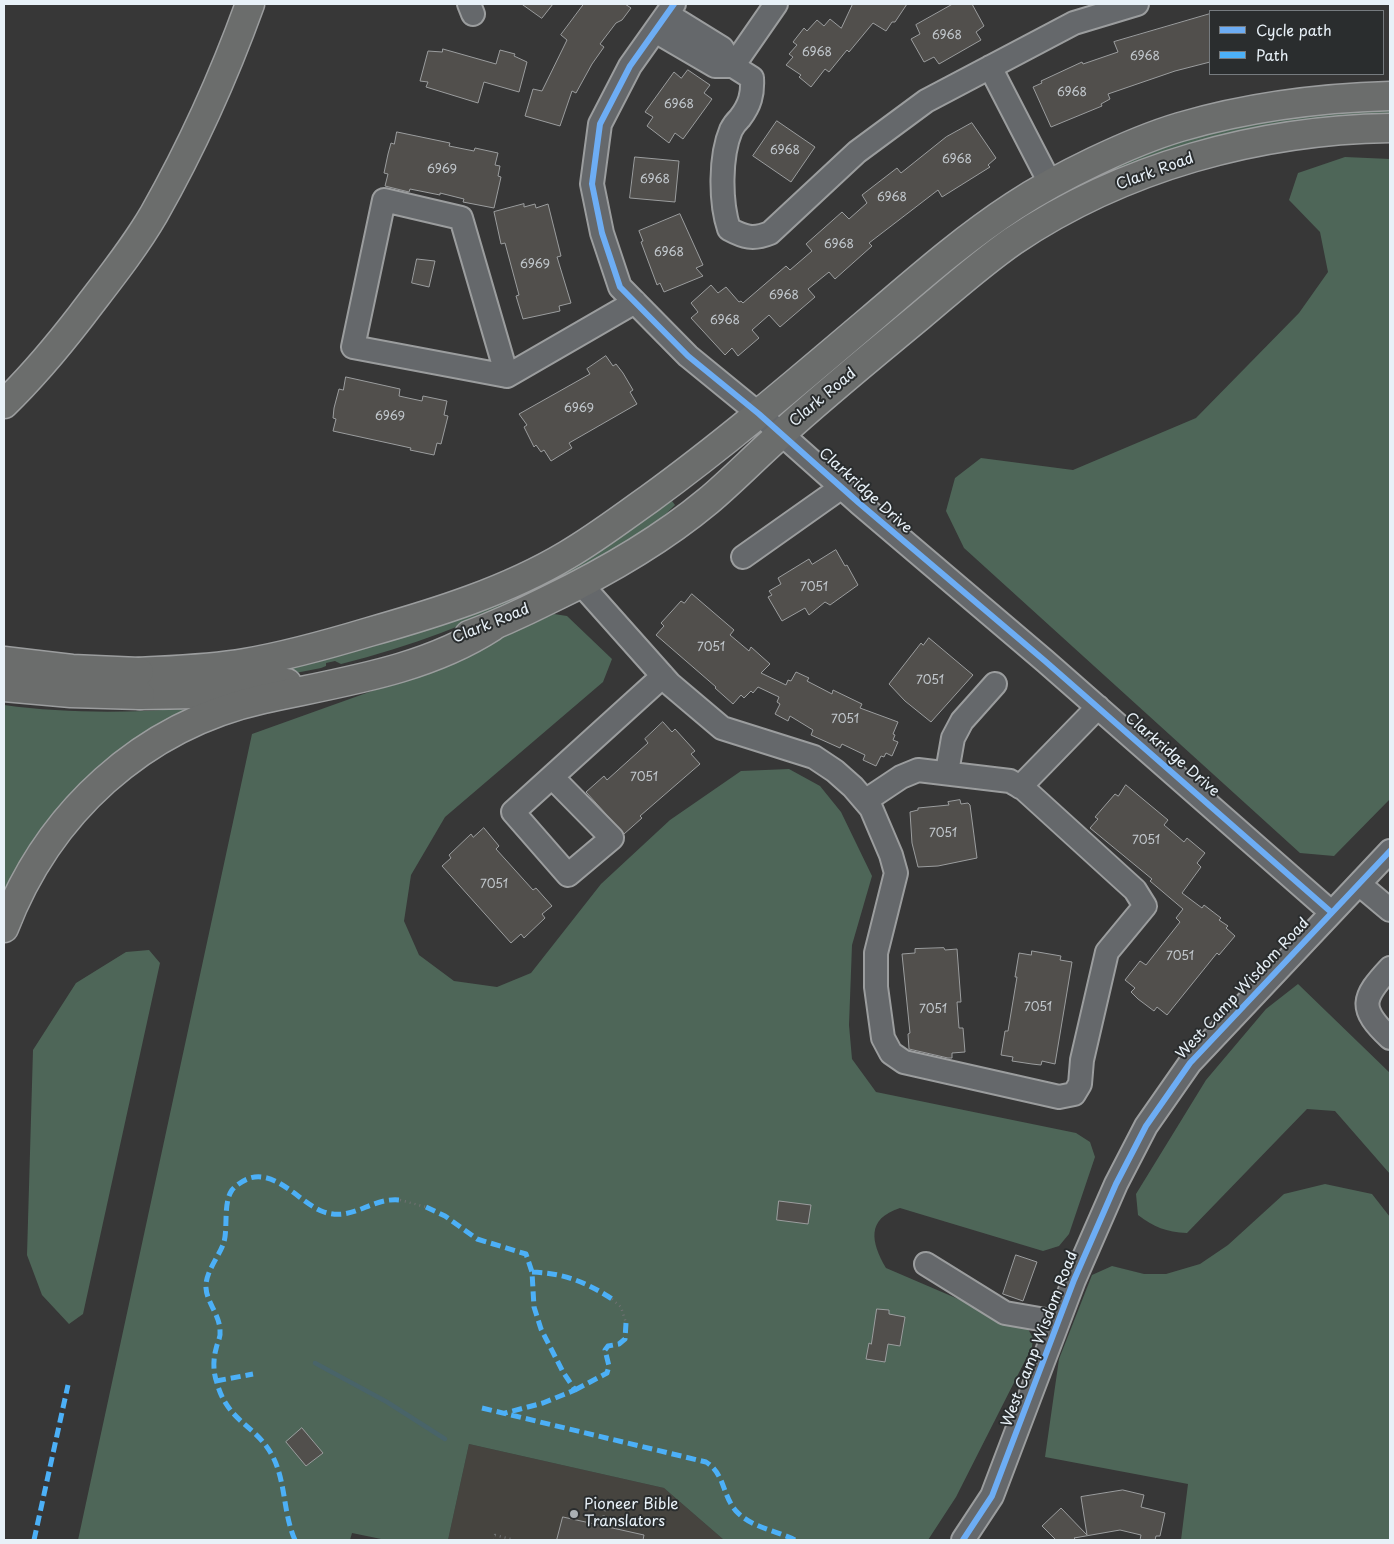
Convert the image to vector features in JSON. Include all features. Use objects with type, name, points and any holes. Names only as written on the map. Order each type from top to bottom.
[{"type":"main road","points":[[4,404],[57,346],[123,261],[153,215],[184,158],[226,67],[250,4]]},
{"type":"main road","name":"Clark Road","points":[[139,683],[299,652],[402,623],[470,600],[530,574],[579,547],[713,452],[760,414],[942,256],[1016,204],[1050,185],[1122,150],[1179,127],[1292,103],[1348,97],[1390,96]]},
{"type":"main road","name":"Clark Road","points":[[139,683],[198,694],[264,687],[421,651],[492,627],[582,584],[653,542],[708,501],[781,433],[970,274],[1013,242],[1058,214],[1108,188],[1220,148],[1345,128],[1390,128]]},
{"type":"main road","points":[[4,928],[26,878],[69,814],[114,771],[148,746],[177,729],[211,714],[238,706],[342,683],[425,660],[468,643],[492,627]]},
{"type":"main road","points":[[4,661],[72,669],[139,683]]},
{"type":"main road","points":[[4,687],[71,693],[139,683]]},
{"type":"street","points":[[733,66],[776,4]]},
{"type":"street","points":[[666,16],[722,48],[733,66],[752,78],[753,94],[744,112],[731,129],[725,157],[722,209],[728,229],[745,238],[758,238],[770,233],[857,152],[926,101],[1103,8],[1138,4]]},
{"type":"street","name":"Clarkridge Drive","points":[[666,16],[630,66],[600,124],[592,184],[602,233],[620,287],[688,356],[760,414],[842,488],[1331,912]]},
{"type":"street","points":[[990,67],[1050,185]]},
{"type":"street","points":[[507,376],[461,218],[384,200],[353,347],[507,376],[635,302]]},
{"type":"street","points":[[743,557],[842,488]]},
{"type":"street","points":[[582,584],[663,676],[722,728],[814,757],[835,771],[871,808],[891,854],[896,873],[876,953],[876,987],[883,1038],[891,1053],[904,1062],[1059,1097],[1074,1094],[1080,1084],[1082,1060],[1107,952],[1145,906],[1135,890],[1020,787],[1010,781],[918,770],[901,777],[865,801]]},
{"type":"street","points":[[552,777],[663,676]]},
{"type":"street","points":[[947,772],[953,738],[962,721],[995,684]]},
{"type":"street","points":[[1020,787],[1098,708]]},
{"type":"street","name":"West Camp Wisdom Road","points":[[963,1540],[992,1496],[1057,1322],[1116,1184],[1146,1126],[1190,1063],[1390,851]]},
{"type":"street","points":[[1359,884],[1390,910]]},
{"type":"street","points":[[1390,968],[1371,988],[1367,1005],[1375,1024],[1390,1038]]},
{"type":"street","points":[[926,1264],[1005,1313],[1057,1322]]},
{"type":"path","points":[[400,1200],[426,1208]]},
{"type":"path","points":[[612,1299],[621,1306],[626,1323]]},
{"type":"path","points":[[602,1526],[606,1503]]},
{"type":"path","points":[[494,1540],[495,1535],[514,1540]]},
{"type":"shaded area","name":"Pioneer Bible Translators","points":[[469,1444],[664,1488],[724,1540],[448,1540]]},
{"type":"green space","points":[[1390,103],[1390,113],[1301,120],[1259,128],[1171,152],[856,356],[853,353],[870,332],[1018,215],[1122,160],[1235,124]]},
{"type":"green space","points":[[1345,157],[1390,159],[1390,799],[1334,856],[1300,853],[964,548],[946,511],[955,478],[981,458],[1073,470],[1196,418],[1299,313],[1328,272],[1320,232],[1289,200],[1298,173]]},
{"type":"green space","points":[[672,501],[675,505],[660,519],[610,554],[574,574],[513,603],[441,633],[392,650],[341,664],[335,661],[326,663],[326,666],[321,668],[270,678],[281,665],[353,651],[417,632],[611,542]]},
{"type":"green space","points":[[554,614],[567,616],[612,659],[603,682],[445,817],[411,875],[404,921],[419,955],[454,981],[497,987],[531,973],[601,884],[670,820],[741,771],[789,769],[820,786],[841,812],[872,876],[852,945],[849,1025],[852,1059],[876,1092],[1076,1133],[1090,1142],[1095,1157],[1069,1234],[1059,1246],[1043,1251],[900,1208],[881,1218],[877,1225],[875,1240],[886,1268],[1028,1329],[1033,1338],[1032,1347],[956,1497],[928,1540],[724,1540],[664,1488],[469,1444],[448,1540],[386,1540],[352,1533],[350,1540],[78,1540],[252,734],[425,672]]},
{"type":"green space","points":[[4,705],[70,711],[114,712],[181,709],[188,712],[4,903]]},
{"type":"green space","points":[[149,950],[160,963],[83,1314],[69,1324],[42,1295],[27,1255],[33,1050],[76,983],[126,952]]},
{"type":"green space","points":[[1298,984],[1390,1073],[1390,1174],[1335,1111],[1307,1109],[1187,1233],[1166,1230],[1155,1226],[1138,1215],[1136,1194],[1206,1080],[1266,1009]]},
{"type":"green space","points":[[1325,1184],[1372,1194],[1390,1217],[1390,1540],[1181,1540],[1188,1484],[1045,1457],[1059,1359],[1092,1275],[1112,1266],[1144,1274],[1166,1274],[1200,1264],[1228,1245],[1284,1194]]},
{"type":"building","points":[[522,4],[553,4],[542,18]]},
{"type":"building","points":[[584,4],[625,4],[631,8],[622,20],[616,23],[600,44],[604,47],[576,93],[572,91],[560,126],[525,116],[533,89],[542,91],[567,40],[561,35]]},
{"type":"building","points":[[853,4],[907,4],[895,22],[892,22],[886,31],[873,23],[849,52],[847,50],[829,72],[825,69],[811,87],[799,77],[801,75],[786,65],[793,57],[789,54],[797,45],[793,42],[804,28],[807,31],[817,20],[824,26],[830,19],[841,28]]},
{"type":"building","points":[[953,4],[972,4],[984,26],[976,32],[981,40],[939,64],[934,57],[924,62],[911,39],[920,34],[916,25]]},
{"type":"building","points":[[1209,14],[1209,62],[1175,71],[1108,94],[1110,99],[1101,104],[1102,106],[1051,127],[1033,87],[1042,83],[1041,81],[1082,62],[1083,64],[1118,52],[1114,42]]},
{"type":"building","points":[[443,49],[496,64],[500,50],[515,54],[514,56],[527,62],[519,92],[484,82],[478,103],[426,87],[428,82],[420,81],[428,51],[442,52]]},
{"type":"building","points":[[688,70],[710,85],[704,93],[712,99],[683,139],[675,133],[669,143],[647,126],[653,117],[645,112],[674,72],[681,78]]},
{"type":"building","points":[[777,121],[815,147],[791,182],[753,156]]},
{"type":"building","points":[[972,123],[996,158],[988,165],[990,167],[942,197],[938,190],[869,243],[872,246],[835,279],[829,272],[808,289],[815,297],[780,327],[769,315],[752,330],[759,338],[738,356],[732,348],[725,355],[691,318],[698,312],[691,303],[711,285],[718,293],[726,287],[739,302],[743,303],[786,266],[790,270],[812,251],[806,244],[842,212],[849,219],[867,203],[862,195],[897,168],[901,173],[946,137]]},
{"type":"building","points":[[397,132],[450,143],[449,146],[474,151],[475,148],[498,153],[495,165],[500,166],[498,176],[501,177],[494,208],[463,202],[464,199],[440,193],[440,195],[410,189],[409,192],[385,186],[388,174],[384,173],[388,154],[391,143],[394,144]]},
{"type":"building","points":[[635,157],[679,161],[675,202],[630,198]]},
{"type":"building","points":[[524,204],[524,207],[535,204],[536,208],[548,204],[561,256],[557,257],[571,303],[559,306],[560,311],[523,319],[516,296],[519,295],[505,243],[501,244],[494,212]]},
{"type":"building","points":[[680,214],[703,265],[696,268],[703,276],[664,292],[660,283],[657,285],[641,242],[643,241],[639,231]]},
{"type":"building","points":[[417,259],[435,261],[429,287],[412,283]]},
{"type":"building","points":[[606,356],[613,366],[616,364],[623,373],[633,390],[630,392],[637,404],[569,443],[572,448],[551,461],[544,450],[541,452],[536,445],[534,447],[524,427],[527,425],[519,414],[590,374],[587,369]]},
{"type":"building","points":[[346,377],[400,389],[399,396],[422,401],[423,396],[447,401],[444,415],[448,416],[441,444],[437,443],[434,455],[333,431],[336,419],[333,418],[334,408],[339,389],[343,390]]},
{"type":"building","points":[[836,550],[858,585],[830,605],[825,602],[809,615],[805,608],[782,621],[768,597],[772,595],[769,591],[781,584],[778,578],[809,559],[812,564]]},
{"type":"building","points":[[692,594],[734,630],[730,635],[749,651],[751,647],[770,664],[761,673],[786,685],[788,680],[791,681],[796,672],[809,678],[807,681],[832,694],[833,690],[862,704],[860,708],[898,722],[893,734],[895,735],[893,740],[898,742],[892,756],[886,753],[884,757],[881,756],[876,766],[863,760],[865,755],[842,744],[840,748],[811,735],[813,730],[790,716],[788,721],[775,714],[780,704],[777,702],[779,697],[758,687],[753,693],[751,691],[744,698],[741,695],[733,704],[656,635],[664,626],[661,623],[681,601],[684,603]]},
{"type":"building","points":[[929,638],[973,675],[931,722],[905,701],[889,684],[921,643],[923,645]]},
{"type":"building","points":[[663,722],[672,732],[675,729],[695,751],[691,754],[700,764],[640,816],[642,818],[624,834],[586,792],[604,776],[607,780],[648,743],[645,739]]},
{"type":"building","points":[[1126,785],[1168,820],[1164,825],[1184,842],[1187,838],[1205,853],[1197,863],[1201,867],[1182,893],[1202,908],[1204,905],[1221,918],[1219,920],[1228,926],[1226,928],[1235,936],[1219,955],[1217,953],[1167,1015],[1157,1007],[1154,1011],[1138,999],[1131,992],[1135,988],[1125,980],[1140,961],[1146,965],[1180,922],[1176,918],[1183,909],[1150,881],[1152,879],[1090,828],[1098,819],[1095,817],[1115,794],[1118,796]]},
{"type":"building","points":[[960,800],[961,804],[968,803],[970,805],[977,858],[938,866],[918,867],[912,843],[910,812],[918,810],[918,808],[949,805],[948,802]]},
{"type":"building","points":[[484,828],[499,846],[496,849],[533,890],[536,888],[552,906],[542,914],[545,918],[524,938],[521,934],[511,943],[442,866],[451,858],[449,855],[471,834],[473,837]]},
{"type":"building","points":[[944,948],[945,950],[957,949],[961,1002],[957,1002],[959,1028],[963,1028],[965,1052],[952,1053],[952,1058],[909,1049],[908,1034],[910,1033],[902,954],[915,953],[915,949]]},
{"type":"building","points":[[1032,951],[1061,956],[1060,960],[1072,962],[1055,1064],[1042,1061],[1041,1065],[1012,1061],[1013,1057],[1001,1055],[1005,1031],[1008,1031],[1019,953],[1031,955]]},
{"type":"building","points":[[779,1201],[811,1205],[808,1224],[777,1220]]},
{"type":"building","points":[[1016,1255],[1037,1262],[1023,1301],[1003,1294]]},
{"type":"building","points":[[877,1309],[889,1310],[889,1314],[905,1317],[900,1346],[888,1344],[885,1362],[866,1359],[869,1343],[871,1344]]},
{"type":"building","points":[[302,1428],[323,1453],[306,1466],[286,1442]]},
{"type":"building","points":[[1123,1490],[1144,1495],[1141,1507],[1165,1513],[1160,1536],[1156,1536],[1155,1540],[1140,1540],[1141,1535],[1120,1530],[1074,1538],[1076,1540],[1056,1540],[1042,1526],[1061,1508],[1087,1535],[1081,1497]]},
{"type":"building","points":[[563,1517],[644,1535],[643,1540],[557,1540]]},
{"type":"waterway","points":[[315,1363],[387,1402],[445,1439]]},
{"type":"marked path","points":[[295,1540],[288,1519],[280,1477],[273,1457],[259,1438],[228,1407],[215,1375],[214,1357],[220,1331],[218,1320],[207,1293],[206,1282],[224,1242],[229,1195],[243,1181],[260,1177],[279,1183],[315,1208],[334,1214],[353,1212],[380,1202],[400,1200]]},
{"type":"marked path","points":[[426,1207],[445,1216],[477,1239],[526,1254],[532,1272],[534,1307],[541,1329],[563,1372],[575,1390],[543,1403],[505,1413]]},
{"type":"marked path","points":[[532,1272],[564,1276],[593,1288],[612,1299]]},
{"type":"marked path","points":[[575,1390],[607,1373],[609,1366],[605,1350],[608,1346],[619,1344],[625,1339],[626,1323]]},
{"type":"marked path","points":[[216,1381],[253,1374]]},
{"type":"marked path","points":[[34,1540],[68,1385]]},
{"type":"marked path","points":[[482,1408],[706,1462],[717,1472],[731,1505],[742,1517],[756,1525],[795,1540]]},
{"type":"cycle path","points":[[674,4],[630,66],[600,124],[592,184],[602,233],[620,287],[688,356],[759,414],[859,503],[1045,661],[1331,912]]},
{"type":"cycle path","points":[[963,1540],[992,1496],[1074,1280],[1116,1184],[1146,1126],[1190,1063],[1390,851]]},
{"type":"place","name":"Pioneer Bible Translators","points":[[574,1514]]}]
